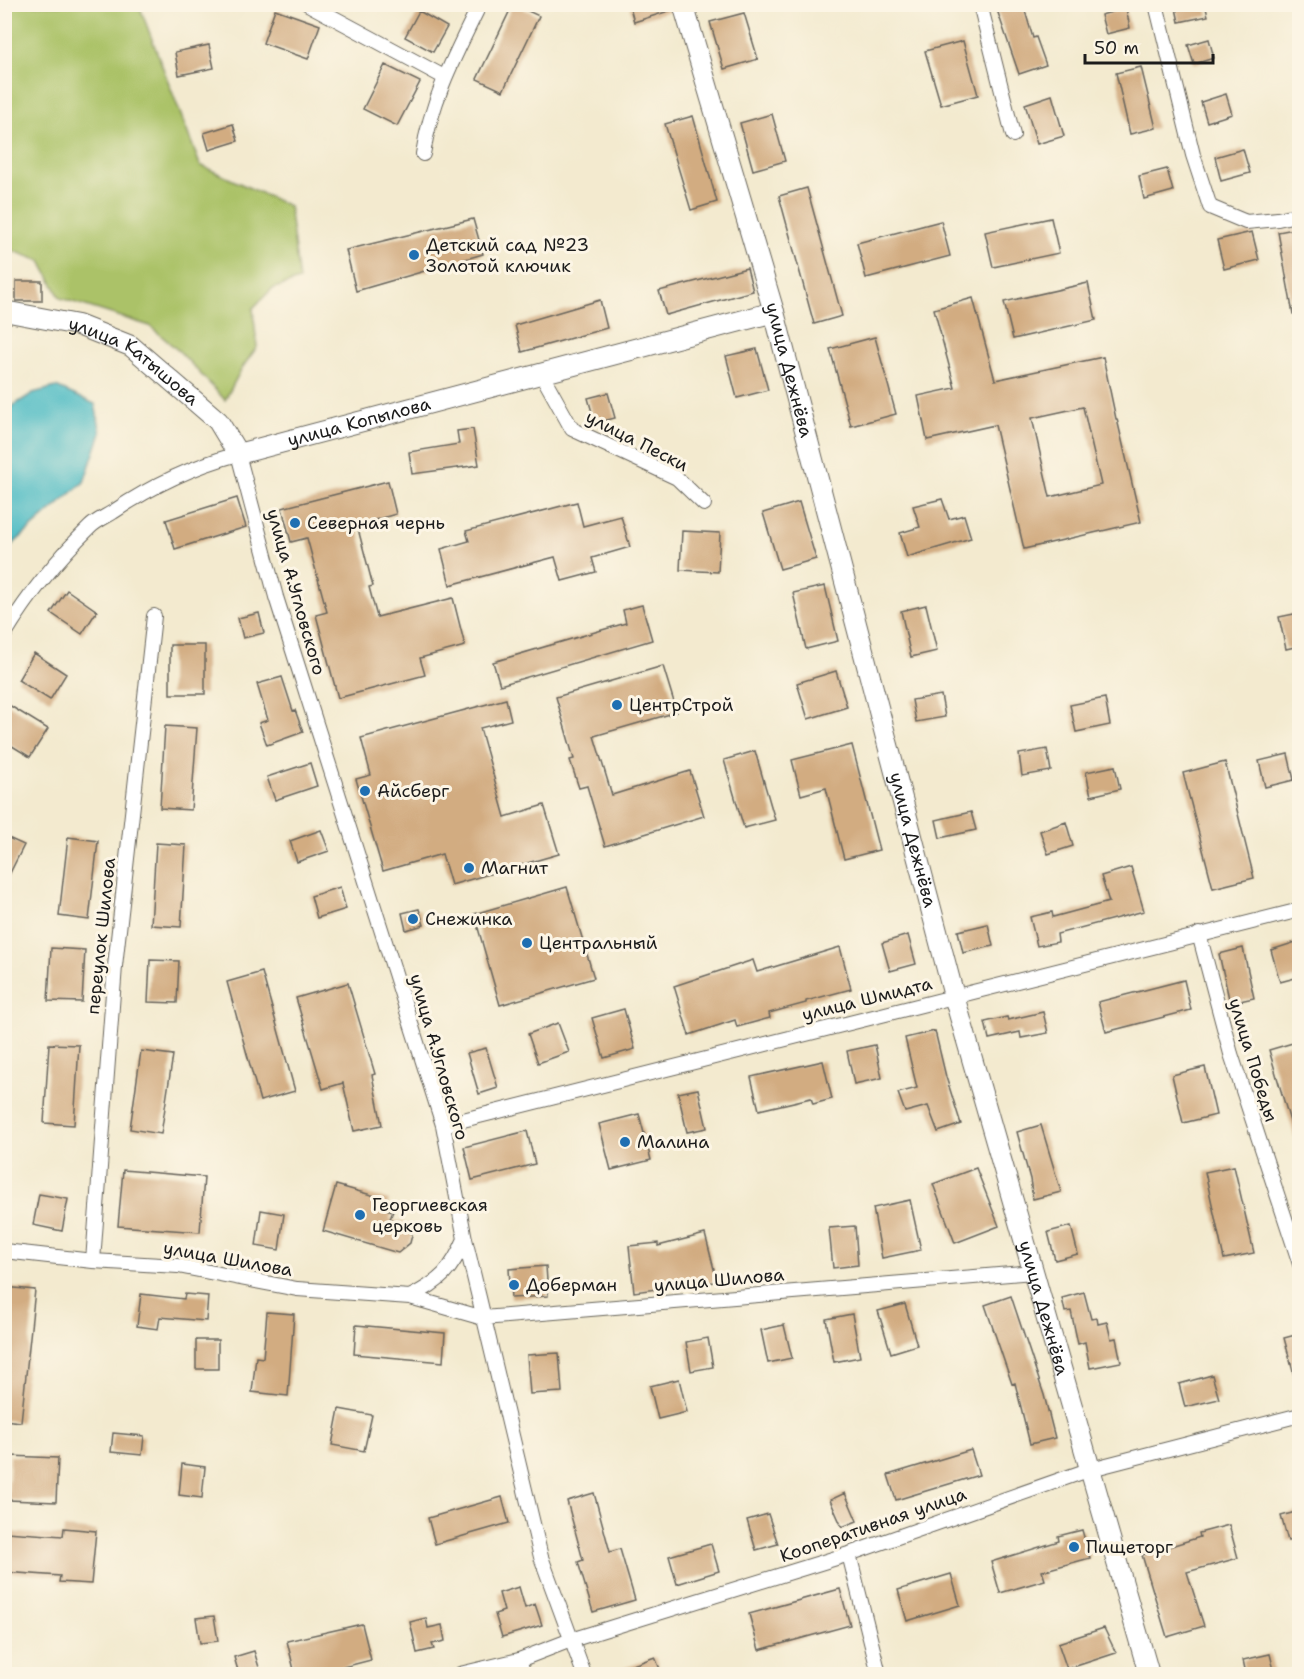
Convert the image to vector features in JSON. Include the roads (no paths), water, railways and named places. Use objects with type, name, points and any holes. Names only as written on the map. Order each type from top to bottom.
[{"type":"main road","name":"улица Дежнёва","points":[[683,4],[774,312],[954,996],[1149,1674]]},
{"type":"main road","name":"улица Катышова","points":[[4,311],[78,325],[131,346],[218,421],[237,454]]},
{"type":"main road","name":"улица Копылова","points":[[237,454],[774,312]]},
{"type":"street","points":[[308,4],[444,77]]},
{"type":"street","points":[[423,154],[426,130],[444,77],[480,4]]},
{"type":"street","points":[[980,4],[1013,135]]},
{"type":"street","points":[[1156,4],[1193,155],[1210,207],[1246,222],[1278,219],[1299,214]]},
{"type":"street","name":"улица Пески","points":[[541,373],[572,429],[677,478],[704,504]]},
{"type":"street","name":"улица Копылова","points":[[4,635],[52,567],[92,526],[128,502],[192,470],[237,454]]},
{"type":"street","name":"улица А.Угловского","points":[[237,454],[276,597],[443,1125],[465,1239],[541,1557],[585,1674]]},
{"type":"street","name":"переулок Шилова","points":[[93,1261],[114,966],[154,616]]},
{"type":"street","name":"улица Шмидта","points":[[443,1125],[1299,910]]},
{"type":"street","name":"улица Победы","points":[[1199,934],[1231,1054],[1299,1264]]},
{"type":"street","points":[[410,1297],[429,1287],[451,1268],[465,1239]]},
{"type":"street","name":"улица Шилова","points":[[4,1251],[93,1261],[178,1266],[297,1289],[410,1297],[483,1318],[1034,1272]]},
{"type":"street","name":"Кооперативная улица","points":[[460,1674],[519,1660],[571,1640],[849,1554],[1091,1469],[1299,1416]]},
{"type":"street","points":[[849,1554],[879,1674]]},
{"type":"street","points":[[519,1660],[524,1674]]},
{"type":"water","points":[[56,387],[95,404],[101,433],[84,482],[5,551],[5,411],[33,393]]},
{"type":"place","name":"Детский сад №23 Золотой ключик","points":[[414,255]]},
{"type":"place","name":"Северная чернь","points":[[295,523]]},
{"type":"place","name":"ЦентрСтрой","points":[[617,705]]},
{"type":"place","name":"Айсберг","points":[[365,791]]},
{"type":"place","name":"Магнит","points":[[469,868]]},
{"type":"place","name":"Снежинка","points":[[413,919]]},
{"type":"place","name":"Центральный","points":[[527,943]]},
{"type":"place","name":"Малина","points":[[625,1142]]},
{"type":"place","name":"Георгиевская церковь","points":[[360,1215]]},
{"type":"place","name":"Доберман","points":[[514,1285]]},
{"type":"place","name":"Пищеторг","points":[[1074,1547]]}]
